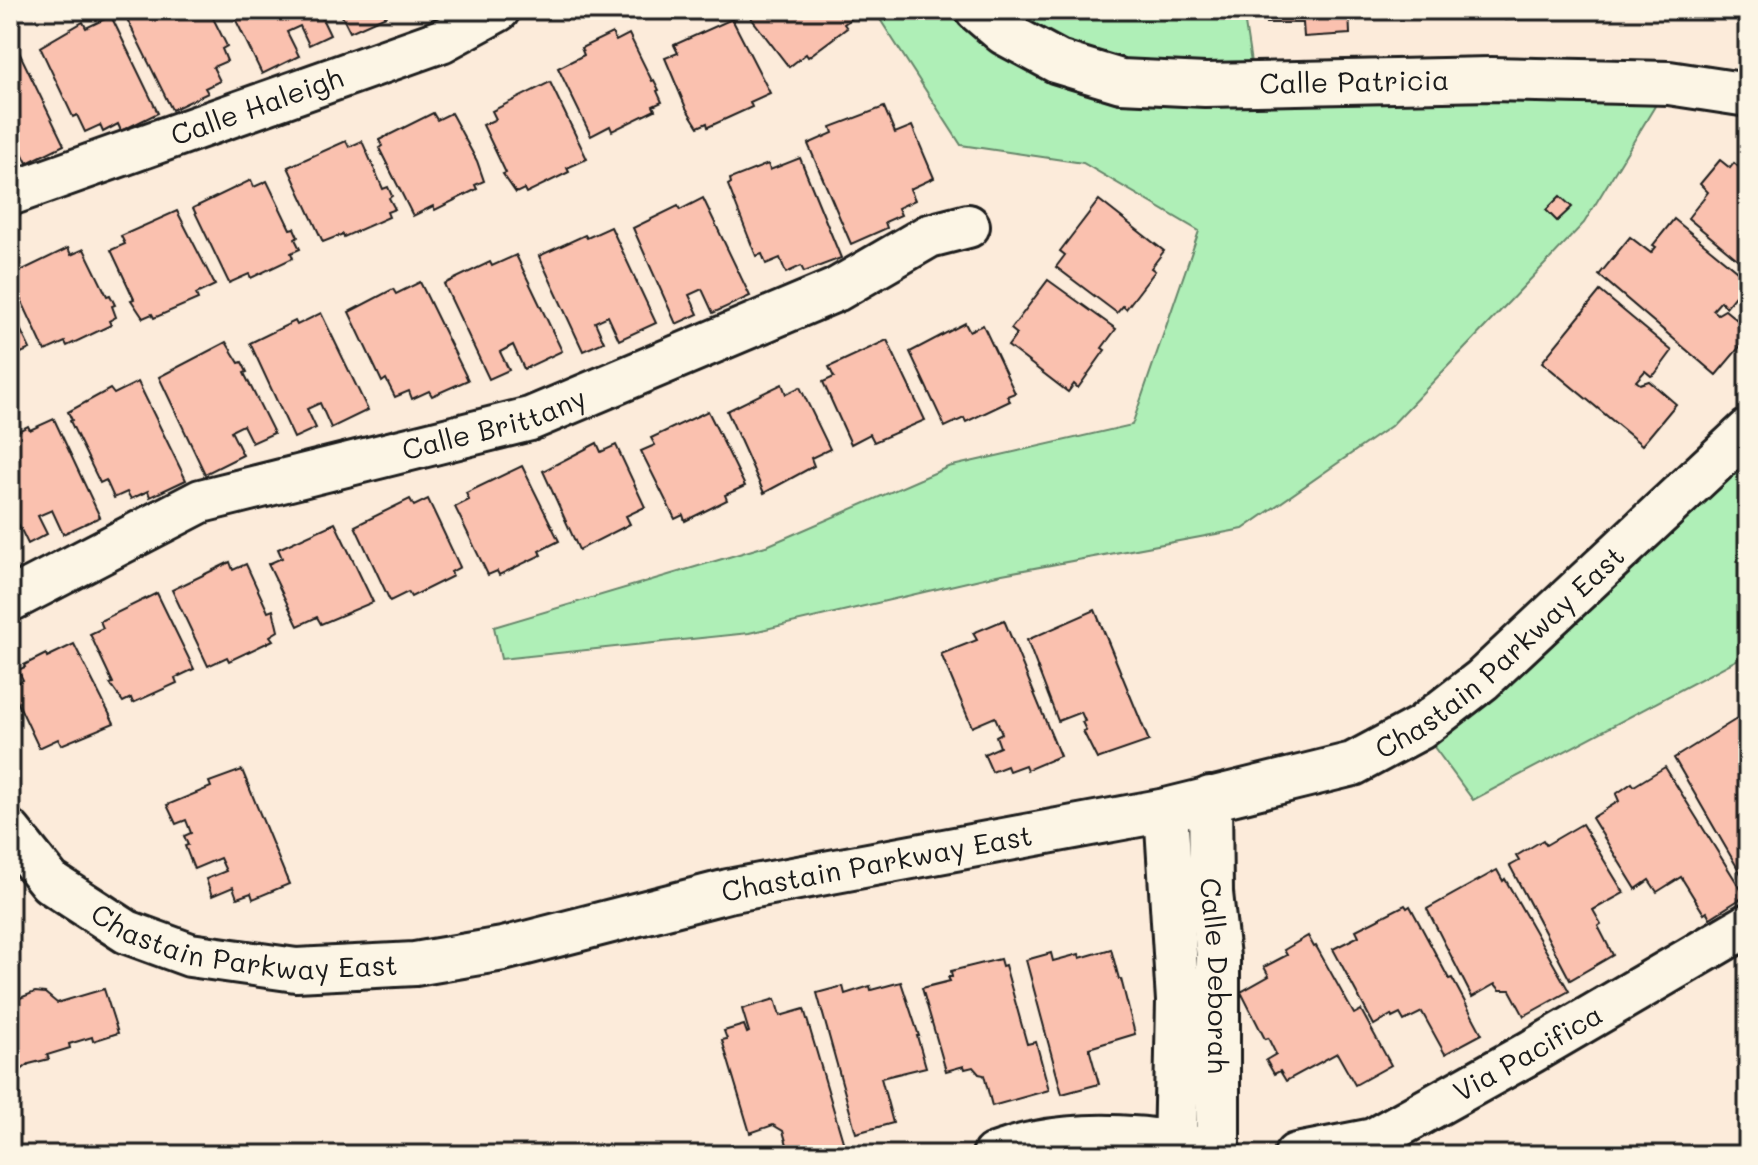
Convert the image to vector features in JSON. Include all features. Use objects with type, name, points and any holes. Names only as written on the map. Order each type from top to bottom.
[{"type":"street","name":"Calle Haleigh","points":[[10,194],[441,41],[498,10]]},
{"type":"street","name":"Calle Patricia","points":[[977,10],[1004,33],[1058,62],[1121,81],[1205,85],[1491,79],[1669,83],[1748,95]]},
{"type":"street","name":"Calle Brittany","points":[[10,600],[201,501],[530,419],[836,290],[929,236],[968,226]]},
{"type":"street","name":"Chastain Parkway East","points":[[10,832],[50,882],[127,932],[190,955],[296,970],[415,964],[503,949],[728,891],[1166,810],[1353,764],[1420,728],[1482,680],[1748,431]]},
{"type":"street","name":"Calle Deborah","points":[[1210,798],[1211,893],[1218,957],[1218,1155]]},
{"type":"street","name":"Calle Deborah","points":[[1166,810],[1178,1001],[1175,1148]]},
{"type":"street","name":"Via Pacifica","points":[[1296,1155],[1373,1140],[1748,925]]},
{"type":"street","points":[[994,1155],[1036,1143],[1114,1137],[1218,1155]]},
{"type":"green space","points":[[874,10],[977,10],[1004,33],[1021,10],[1243,10],[1254,83],[1669,83],[1584,223],[1391,426],[1243,529],[997,575],[749,633],[501,659],[494,627],[769,545],[948,467],[1132,425],[1199,231],[1083,163],[961,145]]},
{"type":"green space","points":[[1748,430],[1748,654],[1473,800],[1420,728]]},
{"type":"building","points":[[134,10],[209,10],[227,46],[222,49],[227,61],[213,67],[220,81],[205,88],[208,93],[172,110],[125,15]]},
{"type":"building","points":[[231,10],[318,10],[330,35],[309,45],[300,26],[287,32],[299,56],[262,74]]},
{"type":"building","points":[[339,10],[382,10],[386,16],[350,32]]},
{"type":"building","points":[[745,10],[844,10],[851,19],[844,24],[847,28],[789,67]]},
{"type":"building","points":[[1265,10],[1349,10],[1350,34],[1304,37],[1303,23],[1266,23]]},
{"type":"building","points":[[1505,10],[1534,10],[1534,18],[1505,20]]},
{"type":"building","points":[[111,16],[158,113],[121,131],[118,124],[103,132],[100,125],[85,132],[77,115],[73,117],[40,47],[83,22],[86,28]]},
{"type":"building","points":[[732,19],[770,93],[750,102],[752,107],[708,127],[707,123],[698,127],[686,108],[665,58],[678,53],[674,45]]},
{"type":"building","points":[[612,33],[616,41],[629,34],[659,90],[662,102],[653,106],[655,110],[612,131],[610,126],[591,136],[558,68],[584,55],[581,48]]},
{"type":"building","points":[[18,50],[64,145],[27,163],[16,140],[10,143],[10,54]]},
{"type":"building","points":[[550,82],[587,159],[567,168],[569,172],[526,193],[524,189],[516,193],[503,174],[506,173],[483,125],[496,119],[492,111]]},
{"type":"building","points":[[884,107],[895,133],[912,126],[934,178],[910,189],[915,200],[898,208],[901,215],[885,222],[887,228],[851,244],[808,144],[833,133],[831,127]]},
{"type":"building","points":[[433,113],[437,120],[451,113],[477,161],[484,181],[475,185],[477,189],[435,210],[433,206],[413,216],[379,148],[382,146],[379,140]]},
{"type":"building","points":[[346,141],[349,147],[362,141],[383,189],[388,187],[395,209],[387,212],[389,217],[344,237],[343,234],[323,242],[288,167]]},
{"type":"building","points":[[800,158],[841,258],[804,272],[801,266],[786,273],[780,258],[766,264],[762,254],[756,256],[728,185],[730,179],[768,164],[770,170]]},
{"type":"building","points":[[1720,160],[1730,168],[1734,163],[1748,175],[1748,268],[1688,218],[1708,192],[1700,184]]},
{"type":"building","points":[[251,180],[254,187],[267,181],[290,229],[294,228],[300,249],[291,253],[293,258],[251,278],[249,274],[229,283],[193,208]]},
{"type":"building","points":[[1560,196],[1572,207],[1557,221],[1546,210]]},
{"type":"building","points":[[703,198],[750,296],[713,313],[702,289],[689,295],[698,314],[676,324],[633,228],[678,206],[680,210]]},
{"type":"building","points":[[1099,200],[1164,251],[1151,268],[1155,271],[1126,309],[1123,306],[1117,313],[1056,267],[1065,255],[1060,251]]},
{"type":"building","points":[[177,211],[215,285],[196,294],[198,299],[154,318],[152,314],[143,318],[131,300],[134,299],[111,250],[125,244],[121,236]]},
{"type":"building","points":[[1674,219],[1748,280],[1726,307],[1721,301],[1713,310],[1718,314],[1725,310],[1748,329],[1748,337],[1716,375],[1599,275],[1630,237],[1651,253],[1656,247],[1653,245]]},
{"type":"building","points":[[611,227],[656,323],[619,340],[608,316],[595,322],[604,342],[583,351],[539,256]]},
{"type":"building","points":[[68,248],[71,255],[84,249],[107,296],[110,295],[115,305],[112,306],[116,317],[109,321],[111,325],[67,346],[65,342],[45,351],[10,276]]},
{"type":"building","points":[[516,255],[562,351],[524,369],[513,345],[500,352],[509,370],[489,379],[444,284],[490,262],[492,266]]},
{"type":"building","points":[[1048,280],[1116,329],[1078,388],[1074,384],[1068,392],[1008,346],[1017,334],[1011,329]]},
{"type":"building","points":[[420,282],[468,380],[432,396],[429,391],[412,399],[409,391],[395,397],[386,379],[382,382],[349,312],[393,289],[396,294]]},
{"type":"building","points":[[1600,291],[1672,351],[1655,374],[1651,376],[1645,371],[1636,381],[1640,384],[1649,381],[1676,404],[1642,445],[1542,362]]},
{"type":"building","points":[[10,308],[30,349],[10,358]]},
{"type":"building","points":[[321,313],[368,410],[331,428],[320,403],[307,409],[316,428],[294,438],[250,343],[295,321],[297,325]]},
{"type":"building","points":[[965,323],[969,331],[983,325],[1015,393],[1007,396],[1010,401],[966,422],[964,418],[945,427],[910,352]]},
{"type":"building","points":[[887,340],[925,420],[874,442],[870,434],[851,444],[823,382],[834,377],[829,367]]},
{"type":"building","points":[[226,342],[239,363],[242,362],[247,372],[244,373],[274,433],[252,443],[243,425],[231,431],[243,455],[205,474],[159,377]]},
{"type":"building","points":[[138,382],[186,480],[150,497],[148,491],[131,499],[127,492],[114,498],[106,480],[100,483],[68,412],[110,389],[114,394]]},
{"type":"building","points":[[782,384],[786,394],[800,387],[830,449],[811,458],[814,466],[764,493],[727,411]]},
{"type":"building","points":[[708,411],[745,486],[725,495],[727,500],[685,521],[683,515],[675,519],[641,451],[655,445],[651,438]]},
{"type":"building","points":[[54,419],[100,517],[63,534],[52,510],[38,516],[47,534],[28,544],[10,507],[10,435]]},
{"type":"building","points":[[597,443],[601,452],[616,445],[645,507],[626,516],[630,524],[579,550],[543,471]]},
{"type":"building","points":[[522,466],[559,541],[539,551],[541,555],[499,575],[497,571],[488,575],[455,507],[469,500],[466,493]]},
{"type":"building","points":[[410,499],[414,506],[428,499],[460,567],[451,572],[453,576],[411,597],[408,592],[390,601],[355,526]]},
{"type":"building","points":[[335,523],[373,602],[321,624],[317,617],[298,626],[268,564],[282,558],[278,549]]},
{"type":"building","points":[[230,562],[233,570],[246,564],[268,612],[273,610],[278,631],[270,636],[273,640],[229,661],[227,657],[208,666],[172,590]]},
{"type":"building","points":[[157,593],[194,669],[175,678],[177,683],[133,703],[131,698],[123,702],[110,684],[113,683],[90,634],[103,628],[100,621]]},
{"type":"building","points":[[1095,610],[1149,741],[1097,759],[1083,731],[1086,730],[1081,712],[1058,721],[1027,640]]},
{"type":"building","points":[[1004,620],[1060,756],[1027,770],[1025,765],[1009,771],[1007,766],[992,772],[984,754],[1000,747],[996,736],[1002,733],[995,717],[972,727],[941,654],[977,640],[973,633]]},
{"type":"building","points":[[74,644],[114,723],[61,745],[58,739],[39,748],[10,686],[23,680],[18,670],[24,665]]},
{"type":"building","points":[[1748,712],[1748,886],[1674,758]]},
{"type":"building","points":[[1665,767],[1745,896],[1710,918],[1707,912],[1704,914],[1681,877],[1657,892],[1649,880],[1636,889],[1592,818],[1619,801],[1616,794]]},
{"type":"building","points":[[242,770],[289,884],[253,899],[251,893],[237,898],[233,887],[212,896],[206,879],[226,871],[220,858],[194,869],[185,846],[188,845],[184,836],[191,833],[186,820],[176,824],[167,805],[211,787],[209,782]]},
{"type":"building","points":[[1582,824],[1624,893],[1593,910],[1613,955],[1570,980],[1510,866],[1519,861],[1516,856],[1543,840],[1546,845]]},
{"type":"building","points":[[1497,870],[1569,991],[1524,1016],[1510,990],[1500,990],[1495,984],[1472,997],[1427,909]]},
{"type":"building","points":[[1405,905],[1407,908],[1410,906],[1482,1034],[1445,1054],[1422,1012],[1404,1021],[1400,1014],[1392,1018],[1391,1015],[1374,1025],[1333,949],[1359,936],[1356,930]]},
{"type":"building","points":[[1308,936],[1354,1014],[1361,1010],[1391,1065],[1355,1085],[1337,1053],[1286,1081],[1280,1071],[1274,1074],[1266,1060],[1276,1054],[1241,992],[1269,976],[1264,967],[1287,955],[1284,950]]},
{"type":"building","points":[[1111,949],[1135,1034],[1089,1048],[1099,1084],[1062,1094],[1026,960],[1051,953],[1053,961],[1079,954],[1080,958]]},
{"type":"building","points":[[1000,959],[1002,966],[1005,965],[1027,1044],[1036,1042],[1049,1090],[992,1106],[984,1075],[973,1067],[965,1069],[964,1066],[946,1071],[922,988],[950,981],[951,971]]},
{"type":"building","points":[[901,982],[926,1067],[881,1078],[893,1123],[856,1133],[817,993],[843,986],[845,994],[870,986],[871,990]]},
{"type":"building","points":[[104,989],[118,1033],[69,1044],[70,1048],[47,1055],[49,1059],[29,1064],[10,1079],[10,1002],[35,992],[45,993],[57,1003]]},
{"type":"building","points":[[775,999],[780,1016],[804,1009],[844,1145],[811,1155],[808,1152],[790,1155],[783,1131],[773,1125],[750,1133],[722,1040],[727,1039],[724,1031],[744,1025],[749,1032],[742,1009]]}]
